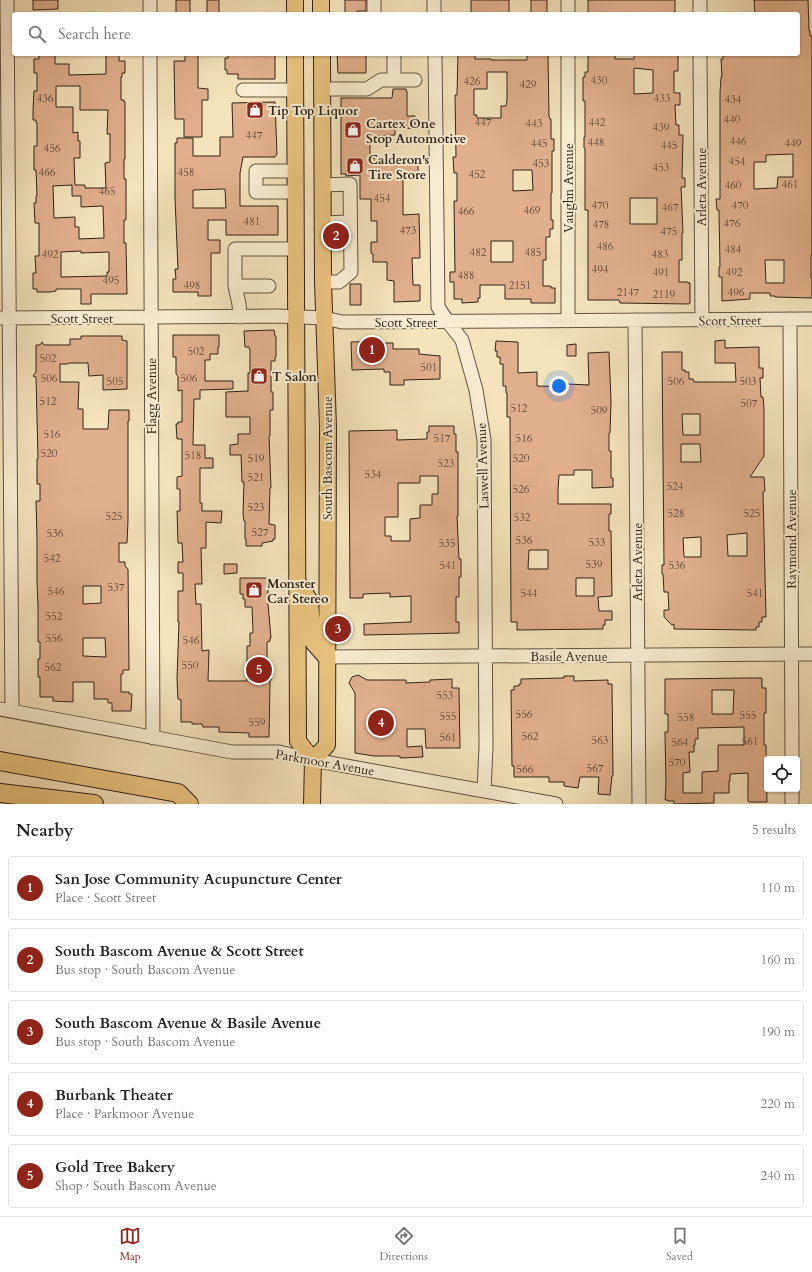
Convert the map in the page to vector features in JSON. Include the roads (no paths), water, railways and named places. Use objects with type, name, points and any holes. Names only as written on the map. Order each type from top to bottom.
[{"type":"highway","points":[[0,761],[178,793],[189,804]]},
{"type":"highway","points":[[0,793],[94,804]]},
{"type":"main road","points":[[295,0],[295,12]]},
{"type":"main road","points":[[321,0],[321,12]]},
{"type":"main road","points":[[295,56],[298,741],[313,760],[311,799]]},
{"type":"main road","name":"South Bascom Avenue","points":[[313,760],[327,745],[326,658],[328,427],[322,223],[322,56]]},
{"type":"main road","points":[[298,582],[310,601],[312,642],[326,658]]},
{"type":"street","points":[[6,710],[5,318],[8,0]]},
{"type":"street","points":[[150,0],[150,12]]},
{"type":"street","points":[[374,0],[374,12]]},
{"type":"street","points":[[434,0],[434,12]]},
{"type":"street","points":[[568,0],[568,12]]},
{"type":"street","points":[[700,0],[700,12]]},
{"type":"street","name":"Flagg Avenue","points":[[150,56],[154,738]]},
{"type":"street","points":[[394,56],[394,80]]},
{"type":"street","name":"Laswell Avenue","points":[[435,56],[438,307],[462,340],[476,390],[484,440],[486,747],[484,792]]},
{"type":"street","name":"Vaughn Avenue","points":[[568,56],[568,321]]},
{"type":"street","name":"Arleta Avenue","points":[[700,56],[702,320]]},
{"type":"street","points":[[322,89],[367,89],[381,80],[415,80]]},
{"type":"street","points":[[243,90],[295,90]]},
{"type":"street","points":[[296,171],[256,171],[256,192],[296,192]]},
{"type":"street","points":[[323,185],[350,184],[351,272],[339,282],[323,282]]},
{"type":"street","points":[[322,223],[350,222]]},
{"type":"street","points":[[240,317],[235,286],[235,249],[296,249]]},
{"type":"street","points":[[235,286],[269,286]]},
{"type":"street","name":"Scott Street","points":[[5,318],[278,316],[296,318],[324,318],[342,322],[812,319]]},
{"type":"street","name":"Raymond Avenue","points":[[790,319],[792,756]]},
{"type":"street","name":"Arleta Avenue","points":[[636,320],[639,804]]},
{"type":"street","name":"Basile Avenue","points":[[326,658],[812,654]]},
{"type":"street","name":"Parkmoor Avenue","points":[[6,710],[232,752],[280,752],[313,760],[556,804]]},
{"type":"street","points":[[792,792],[792,804]]},
{"type":"place","name":"Tip Top Liquor","points":[[255,110]]},
{"type":"place","name":"Cartex One Stop Automotive","points":[[353,130]]},
{"type":"place","name":"Calderon's Tire Store","points":[[355,166]]},
{"type":"place","name":"South Bascom Avenue & Scott Street","points":[[336,236]]},
{"type":"place","name":"San Jose Community Acupuncture Center","points":[[372,350]]},
{"type":"place","name":"T Salon","points":[[259,376]]},
{"type":"place","name":"Monster Car Stereo","points":[[254,590]]},
{"type":"place","name":"South Bascom Avenue & Basile Avenue","points":[[338,629]]},
{"type":"place","name":"Gold Tree Bakery","points":[[259,670]]},
{"type":"place","name":"Burbank Theater","points":[[381,723]]}]
